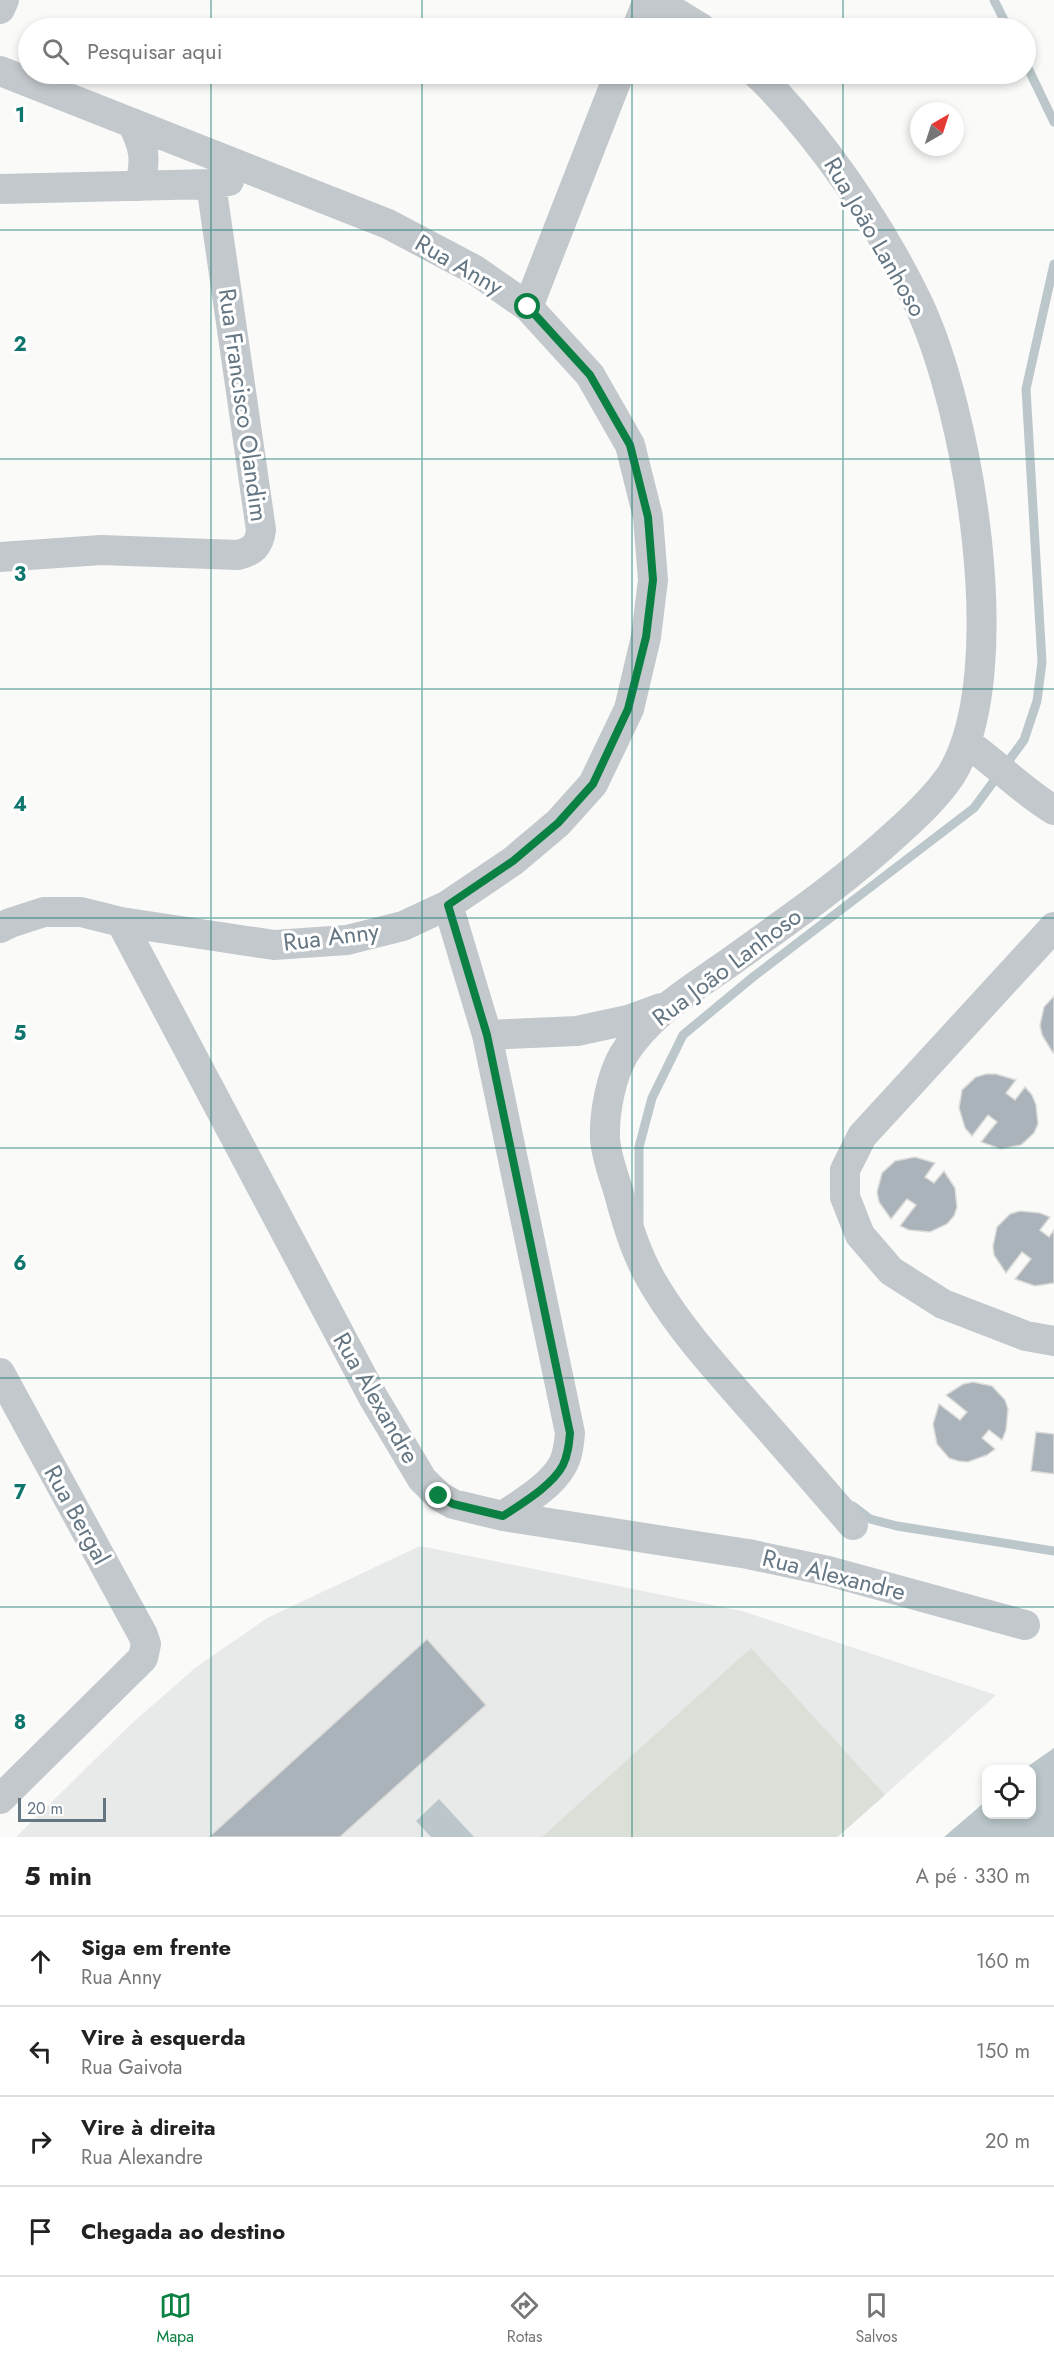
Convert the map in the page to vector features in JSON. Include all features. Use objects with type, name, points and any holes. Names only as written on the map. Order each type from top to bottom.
[{"type":"street","points":[[0,9],[4,0]]},
{"type":"street","points":[[641,18],[648,0]]},
{"type":"street","points":[[655,0],[685,18]]},
{"type":"street","name":"Rua Anny","points":[[0,71],[18,78]]},
{"type":"street","name":"Rua Anny","points":[[0,928],[10,922],[44,912],[81,912],[121,922],[274,945],[347,940],[403,926],[448,905],[513,861],[558,823],[593,784],[628,709],[646,637],[653,580],[648,517],[630,445],[590,375],[528,307],[475,270],[388,224],[33,84]]},
{"type":"street","points":[[528,307],[615,84]]},
{"type":"street","name":"Rua João Lanhoso","points":[[766,84],[823,147],[874,226],[918,305],[944,373],[968,475],[982,592],[981,642],[976,698],[967,743],[951,774],[932,800],[882,847],[823,896],[670,1005],[643,1030],[623,1056],[611,1086],[605,1141],[629,1233],[654,1286],[699,1348],[853,1525]]},
{"type":"street","points":[[132,123],[144,152],[140,186]]},
{"type":"street","points":[[0,189],[211,184],[264,176]]},
{"type":"street","name":"Rua Francisco Olandim","points":[[0,557],[101,550],[238,555],[255,548],[260,541],[261,530],[211,184]]},
{"type":"street","points":[[967,743],[991,760],[1024,790],[1054,810]]},
{"type":"street","points":[[448,905],[487,1035],[570,1433],[565,1459],[554,1477],[503,1516]]},
{"type":"street","name":"Rua Alexandre","points":[[121,922],[368,1387],[422,1479],[439,1496],[453,1504],[503,1516],[747,1554],[828,1571],[1025,1624]]},
{"type":"street","points":[[1054,927],[862,1137],[845,1170],[845,1197],[860,1235],[891,1271],[943,1304],[1026,1336],[1054,1341]]},
{"type":"street","points":[[487,1035],[577,1031],[627,1020],[670,1005]]},
{"type":"street","name":"Rua Bergal","points":[[0,1373],[146,1644],[143,1658],[0,1799]]},
{"type":"shaded area","points":[[420,1546],[742,1611],[996,1695],[838,1837],[16,1837],[130,1725],[195,1668],[267,1618]]},
{"type":"shaded area","points":[[751,1648],[885,1795],[837,1837],[542,1837]]},
{"type":"shaded area","points":[[1054,1748],[1054,1837],[944,1837],[982,1804],[982,1819],[1036,1819],[1036,1765],[1030,1765]]},
{"type":"shaded area","points":[[439,1799],[474,1837],[431,1837],[416,1821]]},
{"type":"building","points":[[1054,996],[1053,1053],[1042,1035],[1040,1025],[1044,1007]]},
{"type":"building","points":[[996,1074],[1016,1080],[1006,1093],[1015,1100],[1025,1087],[1032,1095],[1036,1105],[1038,1124],[1034,1133],[1021,1145],[1001,1149],[981,1142],[997,1122],[988,1115],[972,1136],[965,1128],[959,1108],[962,1090],[976,1077]]},
{"type":"building","points":[[915,1157],[935,1163],[925,1177],[934,1183],[944,1171],[955,1188],[957,1207],[954,1216],[947,1224],[930,1232],[909,1230],[900,1226],[916,1205],[907,1199],[891,1219],[879,1202],[877,1192],[882,1173],[895,1161]]},
{"type":"building","points":[[1020,1211],[1040,1213],[1050,1217],[1040,1230],[1049,1237],[1054,1230],[1054,1283],[1035,1286],[1015,1279],[1031,1259],[1022,1252],[1006,1273],[994,1255],[993,1246],[997,1227],[1010,1214]]},
{"type":"building","points":[[973,1382],[992,1386],[1005,1400],[1008,1409],[1006,1430],[1002,1440],[989,1430],[982,1438],[995,1449],[987,1455],[968,1462],[958,1461],[949,1458],[937,1444],[933,1424],[939,1404],[960,1420],[967,1412],[946,1395],[963,1384]]},
{"type":"building","points":[[1036,1432],[1054,1434],[1054,1474],[1031,1471]]},
{"type":"building","points":[[427,1639],[486,1705],[340,1837],[209,1837]]},
{"type":"waterway","points":[[994,0],[1003,18]]},
{"type":"waterway","points":[[1036,84],[1054,122]]},
{"type":"waterway","points":[[639,1222],[639,1147],[652,1098],[683,1035],[753,977],[974,808],[1024,740],[1037,701],[1042,662],[1026,389],[1054,264]]},
{"type":"waterway","points":[[853,1506],[870,1519],[897,1526],[1054,1551]]},
{"type":"route","points":[[439,1496],[453,1504],[503,1516],[554,1477],[563,1466],[570,1433],[487,1035],[448,905],[513,861],[558,823],[593,784],[628,709],[646,637],[653,580],[648,517],[630,445],[590,375],[528,307]]}]
